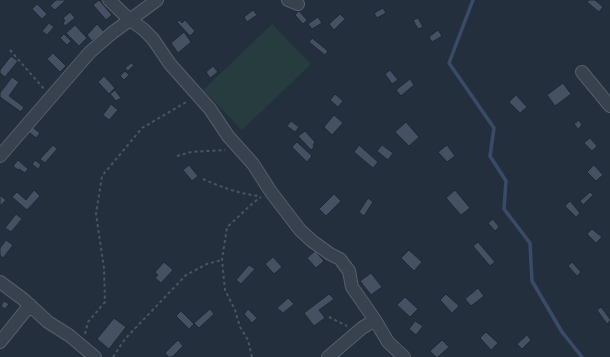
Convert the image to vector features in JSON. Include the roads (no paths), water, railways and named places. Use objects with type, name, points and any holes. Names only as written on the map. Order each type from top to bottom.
[{"type":"street","points":[[109,0],[153,39],[170,64],[210,109],[228,136],[244,154],[300,230],[324,250],[340,259],[349,271],[352,287],[388,342],[404,357]]},
{"type":"street","points":[[0,156],[90,52],[112,33],[157,0]]},
{"type":"street","points":[[582,72],[610,106]]},
{"type":"street","points":[[0,282],[23,298],[48,322],[95,357]]},
{"type":"street","points":[[0,342],[30,305]]},
{"type":"street","points":[[328,357],[362,328],[375,320]]},
{"type":"waterway","points":[[473,0],[449,63],[494,128],[490,156],[506,181],[504,209],[530,243],[532,281],[562,332],[582,357]]}]
